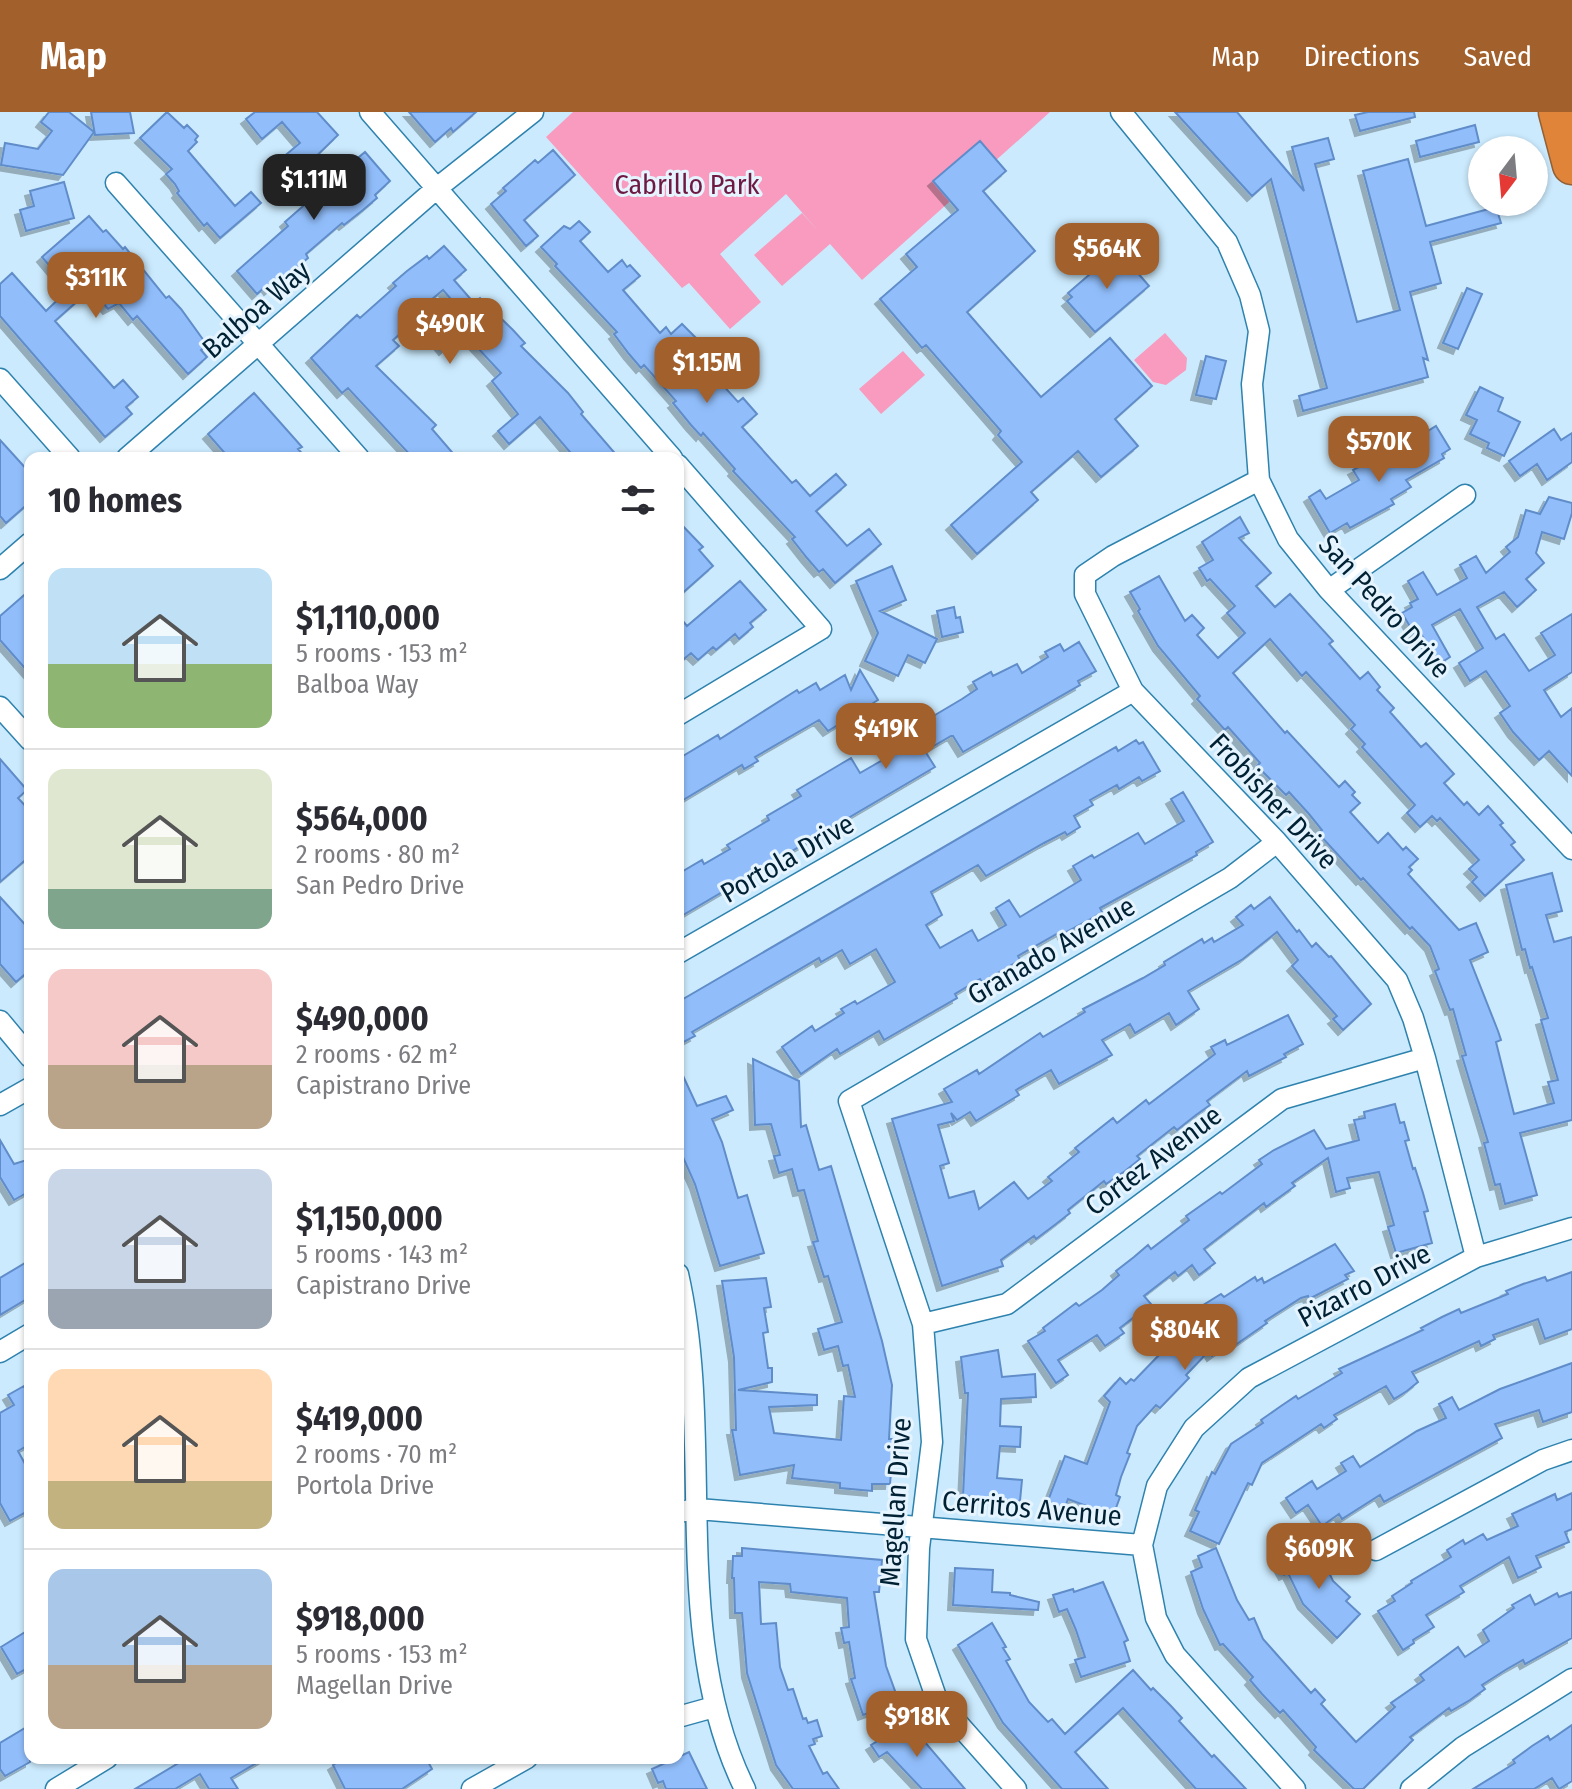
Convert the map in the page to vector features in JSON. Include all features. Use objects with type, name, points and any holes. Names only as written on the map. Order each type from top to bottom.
[{"type":"highway","points":[[1558,112],[1572,165]]},
{"type":"street","points":[[370,112],[667,452]]},
{"type":"street","name":"Balboa Way","points":[[134,452],[437,188],[533,112]]},
{"type":"street","name":"San Pedro Drive","points":[[1121,112],[1227,242],[1250,295],[1259,331],[1252,384],[1259,480],[1288,539],[1329,590],[1572,849]]},
{"type":"street","points":[[116,183],[354,452]]},
{"type":"street","points":[[0,379],[65,452]]},
{"type":"street","points":[[684,472],[821,629],[684,711]]},
{"type":"street","name":"Frobisher Drive","points":[[1259,480],[1113,556],[1085,575],[1085,594],[1133,691],[1277,842],[1397,980],[1425,1058],[1476,1257]]},
{"type":"street","points":[[1329,590],[1465,495]]},
{"type":"street","points":[[0,569],[24,548]]},
{"type":"street","name":"Portola Drive","points":[[684,950],[1133,691]]},
{"type":"street","points":[[0,707],[24,733]]},
{"type":"street","name":"Granado Avenue","points":[[849,1101],[1230,878],[1277,842]]},
{"type":"street","points":[[0,1021],[24,1050]]},
{"type":"street","name":"Cortez Avenue","points":[[923,1324],[1007,1304],[1282,1099],[1425,1058]]},
{"type":"street","points":[[0,1105],[24,1091]]},
{"type":"street","name":"Magellan Drive","points":[[849,1101],[923,1324],[932,1442],[919,1548],[916,1639],[937,1700],[1016,1789]]},
{"type":"street","name":"Pizarro Drive","points":[[1295,1789],[1175,1655],[1156,1618],[1142,1545],[1157,1486],[1194,1428],[1249,1378],[1476,1257],[1572,1228]]},
{"type":"street","points":[[684,1311],[692,1360],[688,1511],[704,1650],[714,1707],[728,1754],[745,1789]]},
{"type":"street","points":[[0,1352],[24,1338]]},
{"type":"street","points":[[1376,1550],[1543,1460],[1572,1450]]},
{"type":"street","name":"Cerritos Avenue","points":[[688,1511],[923,1526],[1142,1545]]},
{"type":"street","points":[[1411,1789],[1463,1747],[1572,1679]]},
{"type":"street","points":[[684,1715],[714,1707]]},
{"type":"street","points":[[56,1789],[97,1764]]},
{"type":"street","points":[[472,1789],[516,1764]]},
{"type":"green space","name":"Cabrillo Park","points":[[573,112],[1050,112],[862,280],[830,244],[782,286],[754,255],[802,213],[819,232],[786,194],[720,254],[761,302],[730,329],[689,283],[682,288],[546,137]]},
{"type":"green space","points":[[1165,333],[1187,358],[1186,370],[1166,385],[1153,382],[1134,360]]},
{"type":"green space","points":[[903,351],[925,375],[881,414],[859,389]]},
{"type":"building","points":[[49,112],[69,112],[94,132],[63,175],[1,165],[5,143],[38,149],[52,131],[41,122]]},
{"type":"building","points":[[91,112],[130,112],[134,133],[95,135]]},
{"type":"building","points":[[167,112],[198,136],[197,142],[188,151],[235,206],[251,192],[261,203],[220,238],[207,223],[204,226],[177,193],[175,184],[166,174],[172,169],[140,138]]},
{"type":"building","points":[[255,112],[317,112],[338,135],[297,175],[282,158],[300,143],[282,122],[262,139],[246,119]]},
{"type":"building","points":[[409,112],[476,112],[453,132],[451,128],[435,142]]},
{"type":"building","points":[[1175,112],[1237,112],[1304,191],[1292,147],[1328,138],[1334,159],[1315,164],[1357,322],[1400,310],[1363,171],[1408,159],[1426,226],[1468,215],[1499,216],[1501,223],[1430,242],[1441,283],[1410,292],[1428,360],[1423,358],[1428,377],[1303,411],[1299,396],[1327,388],[1271,179],[1252,196]]},
{"type":"building","points":[[1414,112],[1415,117],[1360,131],[1355,115]]},
{"type":"building","points":[[1475,125],[1478,136],[1468,136],[1468,145],[1420,157],[1416,141]]},
{"type":"building","points":[[980,141],[1006,171],[983,191],[1035,251],[967,312],[1041,397],[1110,338],[1152,386],[1115,419],[1138,446],[1101,477],[1078,451],[1031,492],[1038,500],[977,554],[951,525],[1022,462],[998,435],[1001,431],[926,345],[922,348],[880,299],[917,267],[906,254],[958,210],[933,181]]},
{"type":"building","points":[[553,150],[575,175],[524,220],[538,236],[526,246],[491,204],[506,191],[503,188],[535,160],[538,163]]},
{"type":"building","points":[[365,152],[390,181],[375,195],[377,198],[306,254],[308,258],[294,270],[269,290],[266,286],[257,294],[237,271],[288,226],[285,222],[309,201],[293,181],[307,169],[326,192],[357,166],[353,162]]},
{"type":"building","points":[[64,182],[74,218],[26,231],[20,210],[34,206],[30,191]]},
{"type":"building","points":[[89,216],[103,232],[106,230],[123,249],[125,247],[166,298],[169,296],[181,309],[207,345],[201,350],[207,357],[188,374],[137,316],[133,320],[119,303],[108,309],[91,289],[55,321],[114,388],[123,380],[138,397],[126,407],[132,414],[105,437],[0,316],[0,284],[12,273],[46,311],[69,289],[42,257]]},
{"type":"building","points":[[579,221],[590,232],[580,241],[608,272],[622,260],[640,276],[623,290],[660,333],[666,327],[671,334],[682,324],[701,343],[692,351],[738,402],[743,398],[757,414],[742,427],[792,483],[796,480],[810,496],[836,474],[846,485],[816,511],[847,546],[869,529],[881,544],[835,583],[823,569],[819,572],[792,539],[795,537],[733,471],[735,469],[703,433],[701,436],[691,425],[673,403],[676,401],[644,365],[641,368],[614,334],[617,332],[541,247],[564,226],[570,229]]},
{"type":"building","points":[[444,246],[466,270],[454,280],[474,303],[480,298],[513,330],[525,343],[521,346],[568,393],[583,412],[581,414],[614,452],[570,452],[540,417],[509,444],[498,431],[518,414],[492,381],[501,373],[463,332],[444,350],[434,338],[463,313],[443,290],[413,315],[417,319],[393,340],[399,346],[376,366],[436,425],[432,429],[452,452],[407,452],[348,388],[342,393],[311,358],[357,315],[360,318],[396,286],[393,283],[407,271],[427,256],[429,259]]},
{"type":"building","points":[[1118,250],[1149,286],[1095,332],[1067,301],[1072,297],[1068,293]]},
{"type":"building","points":[[1467,288],[1482,294],[1458,349],[1443,343]]},
{"type":"building","points":[[1206,356],[1226,361],[1216,399],[1196,395]]},
{"type":"building","points":[[1480,387],[1503,398],[1498,411],[1520,422],[1504,456],[1487,448],[1489,443],[1470,434],[1477,420],[1466,415]]},
{"type":"building","points":[[254,393],[302,447],[298,449],[301,452],[224,452],[208,434]]},
{"type":"building","points":[[1436,426],[1450,449],[1442,454],[1444,458],[1406,480],[1411,487],[1391,499],[1394,504],[1350,528],[1347,523],[1330,533],[1309,497],[1320,490],[1326,499],[1359,480],[1353,470],[1372,460],[1378,469],[1412,449],[1409,443]]},
{"type":"building","points":[[1554,429],[1561,440],[1572,433],[1572,462],[1547,480],[1537,464],[1520,476],[1509,461]]},
{"type":"building","points":[[0,440],[24,466],[24,507],[6,523],[0,516]]},
{"type":"building","points":[[1549,497],[1572,503],[1572,513],[1564,539],[1542,532],[1536,553],[1544,563],[1526,579],[1536,590],[1517,607],[1504,592],[1477,607],[1496,639],[1504,634],[1529,671],[1555,655],[1541,633],[1572,614],[1572,672],[1544,690],[1561,717],[1572,708],[1572,776],[1549,751],[1539,760],[1513,732],[1500,713],[1510,706],[1486,671],[1470,681],[1459,663],[1483,648],[1460,609],[1432,625],[1450,657],[1439,664],[1420,632],[1415,635],[1402,613],[1418,599],[1408,581],[1423,572],[1437,595],[1467,578],[1460,565],[1476,556],[1486,573],[1510,552],[1506,547],[1518,537],[1526,510],[1540,514]]},
{"type":"building","points":[[1240,517],[1249,533],[1239,538],[1271,573],[1256,586],[1275,607],[1290,594],[1333,641],[1329,644],[1360,679],[1368,672],[1380,687],[1377,690],[1394,708],[1390,712],[1421,747],[1426,743],[1454,774],[1444,783],[1464,805],[1467,802],[1479,815],[1488,806],[1503,823],[1500,825],[1515,842],[1511,845],[1524,860],[1485,896],[1472,882],[1477,877],[1469,869],[1479,860],[1440,818],[1437,821],[1432,816],[1420,827],[1407,813],[1415,805],[1362,747],[1365,744],[1351,729],[1355,725],[1306,672],[1302,676],[1270,639],[1233,673],[1285,733],[1287,731],[1339,787],[1345,781],[1355,792],[1352,795],[1360,803],[1350,812],[1378,843],[1388,833],[1403,850],[1406,847],[1418,859],[1409,867],[1412,870],[1408,874],[1459,930],[1476,923],[1488,952],[1470,960],[1501,1040],[1496,1042],[1514,1114],[1554,1103],[1548,1082],[1558,1080],[1541,1020],[1548,1018],[1532,967],[1525,949],[1522,950],[1506,885],[1552,873],[1562,911],[1546,915],[1554,942],[1572,937],[1572,1120],[1520,1133],[1537,1195],[1505,1204],[1500,1184],[1495,1185],[1484,1143],[1488,1142],[1462,1056],[1466,1055],[1453,1009],[1450,1010],[1435,971],[1439,969],[1430,946],[1363,878],[1361,880],[1318,833],[1322,830],[1309,814],[1289,792],[1286,795],[1257,766],[1260,763],[1228,727],[1225,730],[1197,699],[1200,696],[1158,646],[1138,611],[1140,609],[1130,592],[1159,576],[1185,621],[1192,615],[1204,628],[1197,635],[1218,658],[1245,633],[1227,613],[1235,606],[1210,579],[1207,581],[1199,568],[1213,560],[1202,542]]},
{"type":"building","points":[[684,527],[703,547],[699,550],[713,566],[684,592]]},
{"type":"building","points":[[892,566],[906,600],[880,611],[937,639],[925,663],[908,655],[898,676],[865,661],[878,633],[856,581]]},
{"type":"building","points":[[740,581],[766,610],[750,623],[753,627],[739,639],[735,634],[698,660],[691,653],[684,659],[684,622],[687,626]]},
{"type":"building","points":[[24,595],[24,667],[0,640],[0,616]]},
{"type":"building","points":[[954,607],[963,632],[942,637],[937,611]]},
{"type":"building","points":[[1079,642],[1096,671],[1078,681],[1080,685],[963,752],[953,736],[925,751],[935,767],[684,914],[684,870],[702,860],[704,864],[730,849],[727,845],[801,796],[797,790],[851,758],[860,773],[907,746],[899,727],[926,712],[930,718],[962,699],[977,689],[973,682],[991,672],[993,676],[1017,664],[1022,673],[1048,657],[1045,652],[1060,644],[1064,651]]},
{"type":"building","points":[[860,670],[878,700],[828,731],[819,720],[755,757],[758,761],[744,769],[742,765],[684,799],[684,755],[718,735],[720,739],[797,690],[799,693],[816,683],[820,690],[845,675],[851,690]]},
{"type":"building","points":[[1136,740],[1139,744],[1143,742],[1160,771],[1142,781],[1139,777],[1119,789],[1117,785],[1090,800],[1093,805],[1074,816],[1080,827],[1067,835],[1065,832],[986,876],[978,865],[931,892],[942,915],[926,925],[940,948],[972,930],[978,941],[1006,925],[996,908],[1009,900],[1020,917],[1081,880],[1073,866],[1092,855],[1094,858],[1138,833],[1145,844],[1184,821],[1171,799],[1183,792],[1213,842],[1196,852],[1197,855],[1100,908],[1102,912],[1087,921],[1018,956],[1020,960],[982,982],[980,979],[955,994],[957,998],[884,1040],[879,1031],[840,1054],[837,1049],[801,1074],[782,1047],[812,1026],[815,1031],[844,1013],[841,1009],[855,1001],[857,1004],[895,982],[876,949],[850,964],[842,950],[821,962],[819,958],[692,1032],[695,1036],[684,1042],[684,999],[1093,760],[1116,747],[1118,751]]},
{"type":"building","points":[[0,759],[24,787],[24,793],[18,798],[24,804],[24,861],[0,882]]},
{"type":"building","points":[[0,897],[24,923],[24,975],[16,982],[0,964]]},
{"type":"building","points":[[1270,897],[1297,932],[1299,930],[1312,947],[1316,943],[1331,956],[1371,1004],[1343,1030],[1333,1019],[1337,1016],[1292,966],[1298,960],[1277,932],[1243,959],[1188,991],[1199,1009],[1176,1025],[1169,1013],[1135,1033],[1130,1024],[1102,1040],[1112,1055],[1059,1084],[1051,1070],[1016,1090],[1019,1095],[976,1121],[970,1112],[957,1120],[951,1113],[954,1121],[938,1125],[949,1163],[940,1166],[949,1198],[974,1191],[979,1209],[1014,1182],[1028,1199],[1052,1181],[1048,1177],[1079,1152],[1075,1148],[1113,1118],[1117,1123],[1146,1100],[1149,1104],[1215,1054],[1211,1047],[1225,1040],[1227,1045],[1288,1015],[1303,1044],[1284,1054],[1286,1057],[1249,1076],[1247,1071],[1207,1101],[1210,1105],[1177,1130],[1174,1127],[1137,1156],[1140,1159],[1125,1171],[1106,1184],[1104,1181],[1068,1210],[1070,1213],[1056,1224],[1001,1260],[1003,1266],[942,1286],[892,1119],[952,1102],[944,1089],[977,1070],[979,1074],[1040,1033],[1043,1037],[1085,1012],[1083,1009],[1143,978],[1202,939],[1204,943],[1212,938],[1214,942],[1243,925],[1236,917],[1251,905],[1254,909]]},
{"type":"building","points":[[753,1059],[799,1081],[801,1127],[806,1125],[819,1170],[831,1166],[882,1341],[892,1385],[889,1439],[894,1439],[890,1484],[872,1484],[872,1491],[840,1488],[840,1483],[792,1478],[794,1465],[740,1475],[732,1430],[736,1430],[734,1357],[722,1281],[766,1278],[771,1307],[764,1308],[768,1332],[763,1333],[768,1368],[772,1368],[772,1382],[738,1390],[817,1395],[817,1405],[769,1407],[774,1433],[841,1440],[844,1396],[855,1397],[848,1365],[843,1366],[838,1346],[824,1350],[818,1329],[842,1322],[828,1276],[824,1277],[813,1242],[818,1241],[804,1190],[798,1191],[792,1169],[779,1173],[774,1156],[780,1155],[771,1124],[755,1125]]},
{"type":"building","points":[[684,1078],[697,1106],[726,1096],[733,1110],[712,1119],[738,1198],[747,1195],[764,1253],[720,1266],[695,1184],[684,1159]]},
{"type":"building","points":[[1395,1104],[1400,1123],[1404,1122],[1409,1140],[1405,1141],[1428,1211],[1424,1212],[1432,1243],[1396,1253],[1388,1227],[1394,1225],[1379,1172],[1347,1178],[1350,1188],[1336,1192],[1328,1158],[1292,1183],[1295,1186],[1266,1207],[1264,1203],[1204,1249],[1215,1263],[1199,1275],[1192,1265],[1178,1276],[1175,1272],[1144,1296],[1151,1304],[1120,1328],[1124,1333],[1105,1346],[1097,1335],[1058,1360],[1068,1375],[1056,1383],[1028,1341],[1045,1331],[1043,1328],[1076,1303],[1079,1306],[1102,1290],[1119,1275],[1116,1271],[1148,1245],[1151,1249],[1189,1220],[1186,1216],[1262,1164],[1259,1160],[1274,1150],[1314,1130],[1326,1149],[1359,1140],[1354,1120],[1365,1118],[1364,1112]]},
{"type":"building","points":[[0,1140],[14,1164],[24,1161],[24,1194],[14,1200],[0,1177]]},
{"type":"building","points":[[1335,1244],[1354,1271],[1345,1275],[1348,1279],[1309,1299],[1308,1296],[1301,1298],[1231,1348],[1229,1344],[1212,1356],[1209,1351],[1186,1375],[1189,1378],[1160,1408],[1156,1405],[1137,1426],[1127,1453],[1130,1454],[1116,1495],[1120,1497],[1113,1516],[1068,1499],[1063,1512],[1046,1506],[1065,1456],[1087,1464],[1110,1402],[1104,1396],[1120,1378],[1126,1384],[1131,1379],[1134,1381],[1191,1322],[1187,1315],[1255,1277],[1257,1281],[1262,1278],[1264,1283]]},
{"type":"building","points":[[24,1264],[24,1301],[0,1315],[0,1278]]},
{"type":"building","points":[[1572,1272],[1572,1329],[1545,1339],[1538,1319],[1493,1335],[1495,1339],[1481,1346],[1479,1341],[1412,1372],[1418,1382],[1394,1399],[1386,1386],[1334,1415],[1337,1419],[1324,1428],[1321,1424],[1262,1463],[1252,1485],[1248,1483],[1219,1544],[1190,1531],[1199,1512],[1195,1510],[1212,1472],[1215,1474],[1231,1444],[1263,1423],[1261,1420],[1281,1406],[1342,1373],[1339,1369],[1423,1330],[1421,1328],[1459,1309],[1461,1313],[1508,1294],[1506,1291],[1523,1284],[1545,1277],[1547,1281]]},
{"type":"building","points":[[998,1350],[1002,1377],[1035,1374],[1036,1397],[1001,1399],[1000,1426],[1021,1427],[1020,1447],[1000,1446],[997,1478],[1022,1480],[1020,1501],[963,1496],[968,1393],[965,1393],[961,1357]]},
{"type":"building","points":[[1572,1363],[1572,1412],[1543,1422],[1539,1410],[1495,1424],[1502,1438],[1384,1502],[1380,1495],[1342,1519],[1339,1514],[1322,1526],[1308,1505],[1296,1513],[1286,1498],[1312,1481],[1317,1489],[1346,1471],[1341,1463],[1353,1456],[1360,1467],[1417,1431],[1446,1418],[1439,1404],[1452,1397],[1459,1410],[1500,1389]]},
{"type":"building","points":[[24,1386],[24,1448],[18,1451],[24,1462],[24,1513],[10,1521],[0,1503],[0,1413],[14,1405],[8,1395]]},
{"type":"building","points":[[1572,1493],[1572,1529],[1565,1532],[1569,1542],[1536,1556],[1541,1567],[1518,1578],[1509,1557],[1460,1586],[1464,1592],[1426,1615],[1434,1627],[1403,1650],[1378,1611],[1395,1601],[1392,1596],[1451,1557],[1447,1550],[1463,1540],[1465,1544],[1483,1534],[1487,1540],[1518,1526],[1512,1514],[1555,1494],[1557,1500]]},
{"type":"building","points":[[1312,1546],[1320,1564],[1324,1562],[1333,1581],[1350,1597],[1346,1601],[1360,1614],[1337,1638],[1303,1604],[1288,1573],[1284,1575],[1277,1562]]},
{"type":"building","points":[[742,1548],[882,1560],[879,1592],[874,1592],[886,1666],[899,1702],[863,1715],[851,1679],[855,1678],[849,1642],[844,1643],[841,1628],[849,1627],[847,1598],[791,1592],[790,1584],[759,1582],[761,1624],[776,1623],[780,1667],[788,1690],[793,1689],[803,1719],[806,1718],[808,1723],[817,1720],[822,1736],[813,1739],[815,1744],[809,1746],[823,1774],[827,1772],[839,1789],[793,1789],[776,1765],[747,1673],[742,1613],[735,1613],[733,1556],[742,1556]]},
{"type":"building","points":[[1216,1548],[1237,1600],[1249,1620],[1254,1618],[1263,1639],[1311,1693],[1315,1689],[1325,1700],[1321,1704],[1356,1742],[1395,1707],[1391,1703],[1424,1680],[1420,1675],[1458,1647],[1465,1657],[1489,1641],[1483,1630],[1514,1608],[1512,1605],[1530,1595],[1535,1605],[1557,1593],[1559,1597],[1572,1592],[1572,1638],[1525,1664],[1523,1660],[1482,1685],[1485,1689],[1470,1700],[1451,1711],[1449,1708],[1410,1737],[1413,1740],[1363,1789],[1354,1789],[1314,1750],[1316,1747],[1283,1710],[1280,1713],[1262,1694],[1250,1680],[1253,1677],[1223,1644],[1220,1645],[1203,1609],[1191,1572],[1202,1567],[1198,1556]]},
{"type":"building","points":[[955,1568],[993,1570],[992,1592],[1010,1593],[1039,1602],[1038,1610],[953,1605]]},
{"type":"building","points":[[1103,1582],[1128,1640],[1124,1642],[1130,1661],[1081,1677],[1075,1660],[1085,1657],[1076,1630],[1067,1609],[1059,1612],[1053,1595]]},
{"type":"building","points":[[992,1623],[1006,1647],[1003,1648],[1010,1659],[1006,1661],[1029,1702],[1048,1722],[1052,1719],[1065,1734],[1133,1670],[1171,1706],[1182,1718],[1179,1721],[1246,1789],[1196,1789],[1123,1708],[1075,1752],[1108,1789],[1062,1789],[1003,1723],[958,1645]]},
{"type":"building","points":[[24,1633],[24,1670],[17,1674],[1,1647]]},
{"type":"building","points":[[910,1721],[965,1789],[922,1789],[887,1752],[879,1757],[871,1745]]},
{"type":"building","points":[[1572,1725],[1572,1781],[1559,1789],[1552,1778],[1534,1789],[1473,1789],[1515,1763],[1513,1760],[1532,1746],[1548,1736],[1550,1740]]},
{"type":"building","points":[[24,1729],[24,1764],[26,1764],[5,1776],[0,1769],[0,1743]]},
{"type":"building","points":[[689,1752],[707,1789],[666,1789],[663,1781],[658,1783],[652,1769],[663,1764],[684,1764],[684,1754]]},
{"type":"building","points":[[177,1764],[255,1764],[231,1778],[238,1789],[209,1789],[200,1774],[175,1789],[135,1789]]},
{"type":"building","points":[[429,1764],[432,1769],[402,1789],[345,1789],[333,1765]]}]
